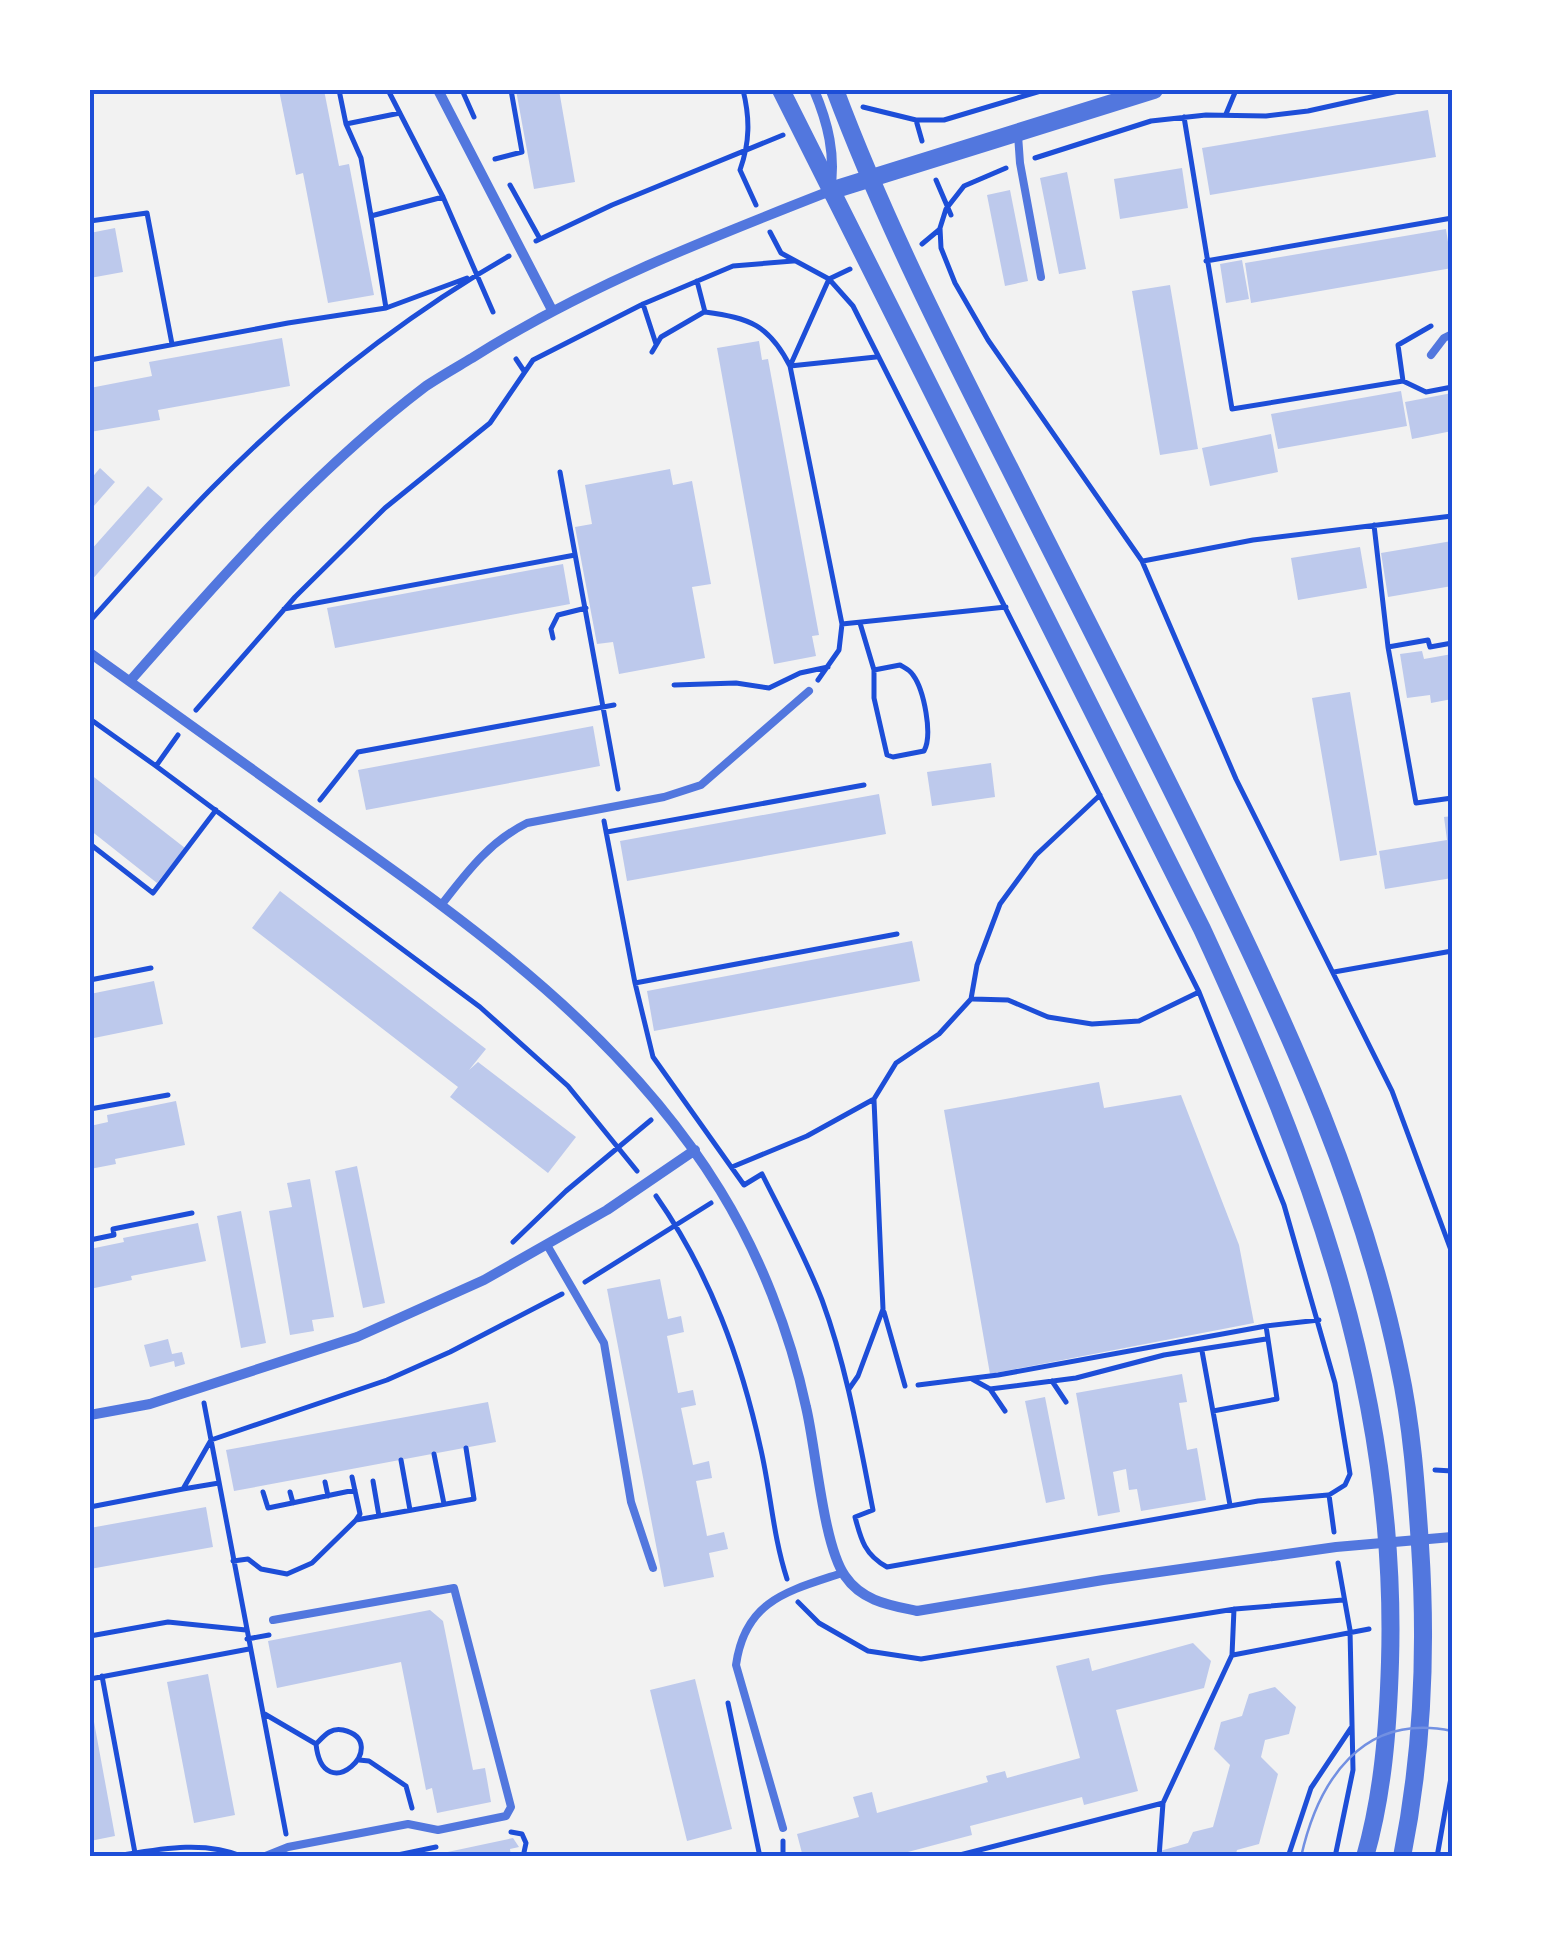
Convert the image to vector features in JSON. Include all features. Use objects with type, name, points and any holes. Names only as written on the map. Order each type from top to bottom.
[{"type":"street","points":[[438,90],[552,310]]},
{"type":"street","points":[[781,90],[1202,929],[1280,1105],[1312,1189],[1365,1373],[1388,1542],[1391,1627],[1387,1736],[1365,1857]]},
{"type":"street","points":[[814,90],[826,118],[834,167],[830,191]]},
{"type":"street","points":[[835,90],[920,292],[1276,1003],[1364,1234],[1398,1362],[1410,1425],[1420,1540],[1425,1679],[1414,1795],[1402,1857]]},
{"type":"street","points":[[130,681],[242,553],[350,448],[430,384],[552,310],[662,258],[830,191],[1154,90]]},
{"type":"street","points":[[90,653],[442,904],[548,990],[634,1074],[711,1176],[745,1238],[782,1321],[806,1406],[833,1548],[842,1573],[859,1594],[917,1611],[1336,1547],[1452,1537]]},
{"type":"street","points":[[90,1415],[150,1404],[357,1337],[484,1280],[648,1184],[695,1150]]},
{"type":"lane","points":[[1018,130],[1020,163],[1041,277]]},
{"type":"lane","points":[[1430,355],[1452,334]]},
{"type":"lane","points":[[442,904],[488,848],[509,832],[527,823],[701,785],[809,691]]},
{"type":"lane","points":[[546,1244],[604,1342],[631,1502],[653,1568]]},
{"type":"lane","points":[[783,1828],[736,1665],[738,1650],[757,1613],[772,1599],[842,1573]]},
{"type":"lane","points":[[263,1857],[288,1847],[408,1824],[438,1830],[506,1816],[511,1807],[454,1588],[273,1620]]},
{"type":"path","points":[[339,90],[346,124],[361,158],[386,308]]},
{"type":"path","points":[[388,90],[443,197],[492,312]]},
{"type":"path","points":[[511,90],[522,152],[495,159],[540,238]]},
{"type":"path","points":[[602,809],[635,984],[654,1056],[744,1184],[762,1174],[822,1301],[849,1390],[873,1510],[855,1517],[870,1558],[887,1568],[1230,1506],[1329,1494],[1346,1485],[1350,1474],[1336,1383],[1319,1320],[1284,1206],[1199,992],[852,306],[829,279],[792,262],[781,252],[763,218],[740,170],[750,116],[743,90]]},
{"type":"path","points":[[843,110],[858,106],[916,120],[944,120],[1044,90]]},
{"type":"path","points":[[1226,114],[1236,90]]},
{"type":"path","points":[[928,241],[964,186],[979,177],[1151,121],[1308,111],[1403,90]]},
{"type":"path","points":[[346,124],[400,113]]},
{"type":"path","points":[[1184,116],[1232,409],[1403,381],[1426,392],[1452,387]]},
{"type":"path","points":[[916,120],[919,133]]},
{"type":"path","points":[[90,621],[214,486],[298,406],[346,366],[476,274],[612,204],[799,128]]},
{"type":"path","points":[[938,186],[948,212]]},
{"type":"path","points":[[371,216],[443,197]]},
{"type":"path","points":[[90,221],[147,213],[172,344]]},
{"type":"path","points":[[1206,261],[1452,218]]},
{"type":"path","points":[[940,228],[941,248],[955,284],[988,340],[1142,561],[1236,778],[1392,1092],[1452,1253]]},
{"type":"path","points":[[156,766],[187,722],[284,609],[384,508],[490,423],[533,360],[643,304],[733,266],[792,262]]},
{"type":"path","points":[[790,366],[829,279],[848,270]]},
{"type":"path","points":[[90,360],[386,308],[476,274]]},
{"type":"path","points":[[697,280],[705,312]]},
{"type":"path","points":[[643,304],[655,349],[662,337],[705,312],[741,318],[760,326],[779,344],[790,366],[842,624],[839,650],[809,691]]},
{"type":"path","points":[[1403,381],[1398,345],[1440,322]]},
{"type":"path","points":[[790,366],[876,356]]},
{"type":"path","points":[[516,359],[524,371]]},
{"type":"path","points":[[560,472],[621,805]]},
{"type":"path","points":[[1142,561],[1254,540],[1452,516]]},
{"type":"path","points":[[1374,525],[1388,647],[1416,804],[1452,798]]},
{"type":"path","points":[[284,609],[576,555]]},
{"type":"path","points":[[842,624],[1006,607]]},
{"type":"path","points":[[554,638],[551,629],[558,615],[586,608]]},
{"type":"path","points":[[860,622],[874,670],[874,698],[887,755],[924,751],[928,744],[926,722],[915,677],[900,664],[874,670]]},
{"type":"path","points":[[1388,647],[1428,640],[1430,646],[1452,642]]},
{"type":"path","points":[[674,684],[736,683],[770,688],[800,673],[828,667]]},
{"type":"path","points":[[312,811],[358,752],[614,704]]},
{"type":"path","points":[[90,719],[480,1007],[568,1086],[648,1184],[677,1226],[718,1306],[745,1381],[776,1544],[802,1610],[868,1651],[908,1658],[962,1654],[1234,1609],[1343,1600]]},
{"type":"path","points":[[606,832],[864,786]]},
{"type":"path","points":[[711,1176],[808,1136],[874,1099],[896,1064],[939,1034],[971,999],[978,965],[1000,904],[1036,856],[1100,795]]},
{"type":"path","points":[[90,844],[153,893],[216,810]]},
{"type":"path","points":[[635,984],[897,934]]},
{"type":"path","points":[[1334,972],[1452,952]]},
{"type":"path","points":[[90,980],[151,968]]},
{"type":"path","points":[[971,999],[1008,1000],[1048,1017],[1092,1024],[1139,1020],[1199,992]]},
{"type":"path","points":[[90,1113],[168,1095]]},
{"type":"path","points":[[874,1099],[883,1310],[905,1386]]},
{"type":"path","points":[[500,1250],[617,1146]]},
{"type":"path","points":[[90,1240],[114,1235],[113,1229],[192,1213]]},
{"type":"path","points":[[183,1489],[211,1440],[322,1405],[450,1352],[573,1288],[677,1226]]},
{"type":"path","points":[[849,1390],[883,1310]]},
{"type":"path","points":[[918,1385],[1204,1335],[1319,1320]]},
{"type":"path","points":[[1213,1411],[1278,1400],[1266,1326]]},
{"type":"path","points":[[990,1389],[1052,1381],[1164,1355],[1266,1339]]},
{"type":"path","points":[[1202,1351],[1230,1506]]},
{"type":"path","points":[[970,1378],[990,1389],[1006,1411]]},
{"type":"path","points":[[1052,1381],[1066,1402]]},
{"type":"path","points":[[202,1388],[288,1847]]},
{"type":"path","points":[[356,1520],[474,1500],[466,1448]]},
{"type":"path","points":[[434,1454],[444,1504]]},
{"type":"path","points":[[401,1460],[410,1510]]},
{"type":"path","points":[[233,1561],[248,1559],[272,1574],[299,1570],[312,1563],[360,1514],[352,1477]]},
{"type":"path","points":[[373,1481],[379,1516]]},
{"type":"path","points":[[325,1482],[328,1496]]},
{"type":"path","points":[[90,1507],[218,1483]]},
{"type":"path","points":[[263,1492],[268,1508],[355,1490]]},
{"type":"path","points":[[290,1492],[292,1503]]},
{"type":"path","points":[[1329,1494],[1350,1630],[1353,1770],[1334,1857]]},
{"type":"path","points":[[1160,1857],[1162,1803],[1232,1655],[1234,1609]]},
{"type":"path","points":[[90,1636],[168,1622],[246,1630]]},
{"type":"path","points":[[1232,1655],[1350,1630]]},
{"type":"path","points":[[247,1639],[284,1632]]},
{"type":"path","points":[[90,1678],[249,1649]]},
{"type":"path","points":[[102,1676],[136,1853]]},
{"type":"path","points":[[727,1699],[760,1857]]},
{"type":"path","points":[[263,1713],[316,1744],[322,1765],[331,1771],[342,1773],[360,1760],[361,1748],[347,1730],[336,1729],[316,1744]]},
{"type":"path","points":[[1288,1857],[1311,1788],[1352,1725]]},
{"type":"path","points":[[360,1760],[368,1761],[406,1786],[412,1813]]},
{"type":"path","points":[[1437,1857],[1452,1772]]},
{"type":"path","points":[[953,1857],[1162,1803]]},
{"type":"path","points":[[510,1832],[522,1834],[526,1842],[523,1857]]},
{"type":"path","points":[[111,1857],[198,1846],[244,1857]]},
{"type":"path","points":[[388,1857],[440,1846]]},
{"type":"building","points":[[279,90],[324,90],[339,166],[349,164],[374,295],[328,303],[303,173],[296,175]]},
{"type":"building","points":[[516,90],[559,90],[575,182],[534,189]]},
{"type":"building","points":[[1428,110],[1436,157],[1210,195],[1202,148]]},
{"type":"building","points":[[1182,168],[1188,208],[1120,219],[1114,179]]},
{"type":"building","points":[[1067,172],[1086,269],[1059,274],[1040,178]]},
{"type":"building","points":[[1010,190],[1028,281],[1005,286],[987,195]]},
{"type":"building","points":[[115,228],[123,272],[90,278],[90,233]]},
{"type":"building","points":[[1446,229],[1452,268],[1251,303],[1245,263]]},
{"type":"building","points":[[1242,260],[1249,299],[1226,303],[1220,264]]},
{"type":"building","points":[[1170,285],[1198,449],[1160,455],[1132,291]]},
{"type":"building","points":[[282,338],[290,386],[158,410],[160,420],[90,432],[90,388],[152,376],[149,362]]},
{"type":"building","points":[[759,341],[762,360],[768,359],[819,635],[812,636],[816,656],[774,664],[717,348]]},
{"type":"building","points":[[1401,391],[1407,426],[1278,449],[1271,414]]},
{"type":"building","points":[[1452,393],[1452,431],[1412,439],[1405,402]]},
{"type":"building","points":[[1271,434],[1278,472],[1210,486],[1202,448]]},
{"type":"building","points":[[100,468],[115,482],[93,507],[90,480]]},
{"type":"building","points":[[670,469],[673,485],[692,481],[711,584],[692,587],[705,658],[619,674],[613,642],[597,644],[575,527],[592,524],[585,485]]},
{"type":"building","points":[[148,486],[163,499],[90,582],[90,551]]},
{"type":"building","points":[[1452,541],[1452,586],[1388,597],[1381,553]]},
{"type":"building","points":[[1360,547],[1367,588],[1298,600],[1291,558]]},
{"type":"building","points":[[563,564],[570,604],[335,648],[327,608]]},
{"type":"building","points":[[1422,651],[1424,659],[1452,654],[1452,699],[1431,703],[1430,695],[1407,698],[1400,654]]},
{"type":"building","points":[[1350,692],[1377,855],[1340,861],[1312,698]]},
{"type":"building","points":[[593,726],[600,766],[366,810],[358,770]]},
{"type":"building","points":[[991,763],[995,797],[932,806],[927,772]]},
{"type":"building","points":[[90,774],[185,848],[157,883],[90,830]]},
{"type":"building","points":[[879,794],[886,834],[627,881],[620,841]]},
{"type":"building","points":[[1452,816],[1452,878],[1385,889],[1379,851],[1447,840],[1444,817]]},
{"type":"building","points":[[280,891],[486,1049],[469,1070],[478,1062],[576,1137],[548,1173],[450,1097],[458,1087],[252,928]]},
{"type":"building","points":[[912,941],[920,981],[654,1031],[647,991]]},
{"type":"building","points":[[154,981],[163,1024],[90,1042],[90,994]]},
{"type":"building","points":[[1099,1082],[1104,1108],[1181,1095],[1239,1245],[1254,1323],[990,1374],[944,1110]]},
{"type":"building","points":[[176,1101],[185,1145],[115,1159],[116,1164],[90,1169],[90,1126],[108,1122],[107,1115]]},
{"type":"building","points":[[357,1166],[385,1303],[363,1308],[335,1171]]},
{"type":"building","points":[[310,1179],[334,1317],[312,1320],[314,1331],[290,1335],[269,1211],[292,1207],[287,1183]]},
{"type":"building","points":[[241,1211],[266,1343],[241,1348],[217,1216]]},
{"type":"building","points":[[198,1223],[206,1261],[131,1276],[132,1280],[90,1289],[90,1249]]},
{"type":"building","points":[[660,1279],[668,1319],[681,1316],[684,1332],[667,1336],[678,1393],[693,1390],[696,1405],[681,1408],[693,1465],[709,1461],[712,1478],[696,1481],[707,1536],[724,1532],[728,1549],[709,1553],[714,1577],[664,1587],[607,1289]]},
{"type":"building","points":[[168,1339],[172,1354],[182,1352],[185,1364],[175,1367],[174,1361],[150,1367],[144,1345]]},
{"type":"building","points":[[1182,1374],[1187,1402],[1179,1403],[1187,1450],[1197,1448],[1206,1500],[1141,1511],[1137,1489],[1129,1490],[1126,1469],[1113,1472],[1120,1512],[1098,1516],[1076,1393]]},
{"type":"building","points":[[1045,1397],[1065,1499],[1046,1503],[1025,1401]]},
{"type":"building","points":[[488,1402],[496,1442],[234,1491],[226,1450]]},
{"type":"building","points":[[206,1507],[213,1547],[90,1569],[90,1528]]},
{"type":"building","points":[[430,1610],[443,1621],[473,1770],[485,1768],[491,1802],[437,1813],[432,1788],[426,1790],[401,1662],[277,1688],[268,1641]]},
{"type":"building","points":[[1193,1643],[1211,1661],[1204,1688],[1116,1710],[1138,1791],[1084,1805],[1082,1797],[970,1826],[972,1835],[889,1857],[803,1857],[797,1834],[859,1817],[853,1797],[872,1792],[877,1813],[988,1782],[986,1776],[1005,1771],[1007,1778],[1080,1758],[1056,1666],[1089,1658],[1092,1671]]},
{"type":"building","points":[[208,1674],[235,1815],[194,1823],[167,1682]]},
{"type":"building","points":[[695,1679],[732,1829],[687,1841],[650,1690]]},
{"type":"building","points":[[1275,1687],[1296,1707],[1289,1734],[1265,1740],[1261,1757],[1278,1774],[1259,1844],[1237,1850],[1235,1857],[1139,1857],[1188,1843],[1193,1832],[1213,1827],[1230,1765],[1214,1749],[1221,1722],[1242,1716],[1249,1694]]},
{"type":"building","points":[[90,1712],[115,1836],[90,1841]]},
{"type":"building","points":[[513,1838],[519,1847],[510,1849],[511,1857],[424,1857]]},
{"type":"tram line","points":[[1301,1857],[1319,1803],[1349,1758],[1369,1742],[1393,1732],[1420,1728],[1452,1731]]}]
